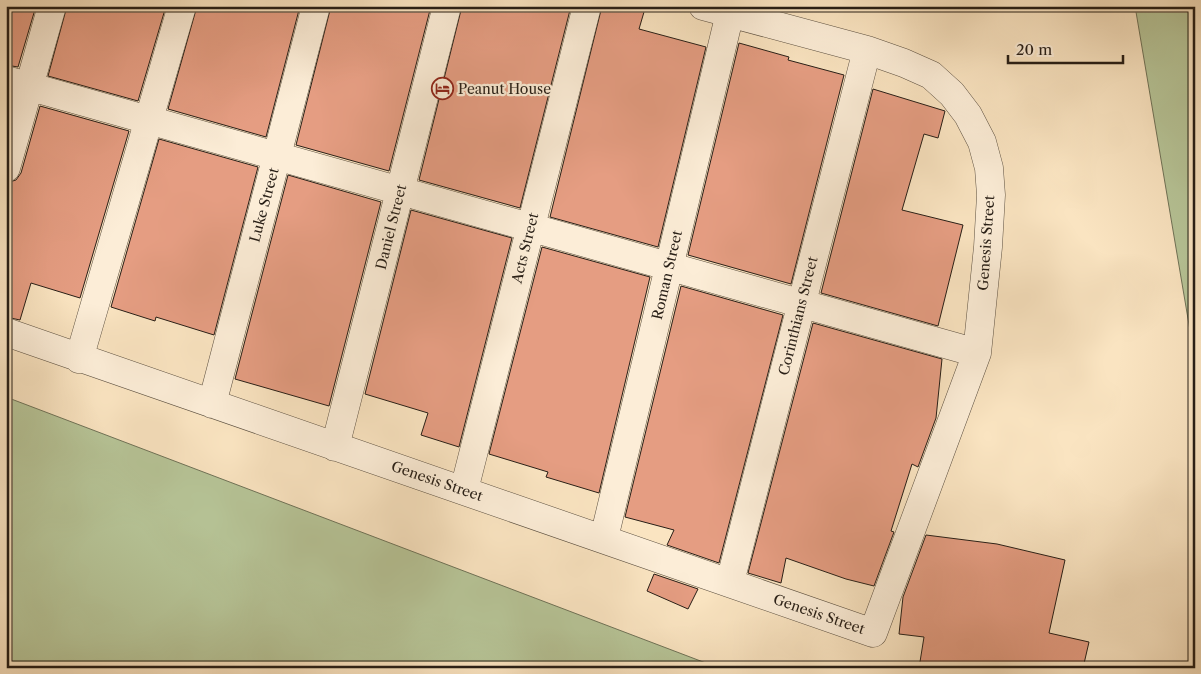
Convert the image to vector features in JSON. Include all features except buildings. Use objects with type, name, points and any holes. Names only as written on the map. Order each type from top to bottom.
[{"type":"street","points":[[6,168],[18,84],[52,6]]},
{"type":"street","points":[[79,359],[182,6]]},
{"type":"street","name":"Luke Street","points":[[212,404],[316,6]]},
{"type":"street","name":"Daniel Street","points":[[335,447],[447,6]]},
{"type":"street","name":"Acts Street","points":[[464,490],[587,6]]},
{"type":"street","name":"Genesis Street","points":[[6,332],[79,359],[873,632],[976,354],[988,247],[991,195],[989,168],[982,142],[968,115],[952,94],[930,75],[868,50],[703,6]]},
{"type":"street","name":"Roman Street","points":[[604,538],[730,13]]},
{"type":"street","name":"Corinthians Street","points":[[730,582],[868,50]]},
{"type":"street","points":[[18,84],[976,354]]},
{"type":"green space","points":[[1135,6],[1195,6],[1195,360]]},
{"type":"green space","points":[[6,397],[719,668],[6,668]]},
{"type":"place","name":"Peanut House","points":[[442,89]]}]
